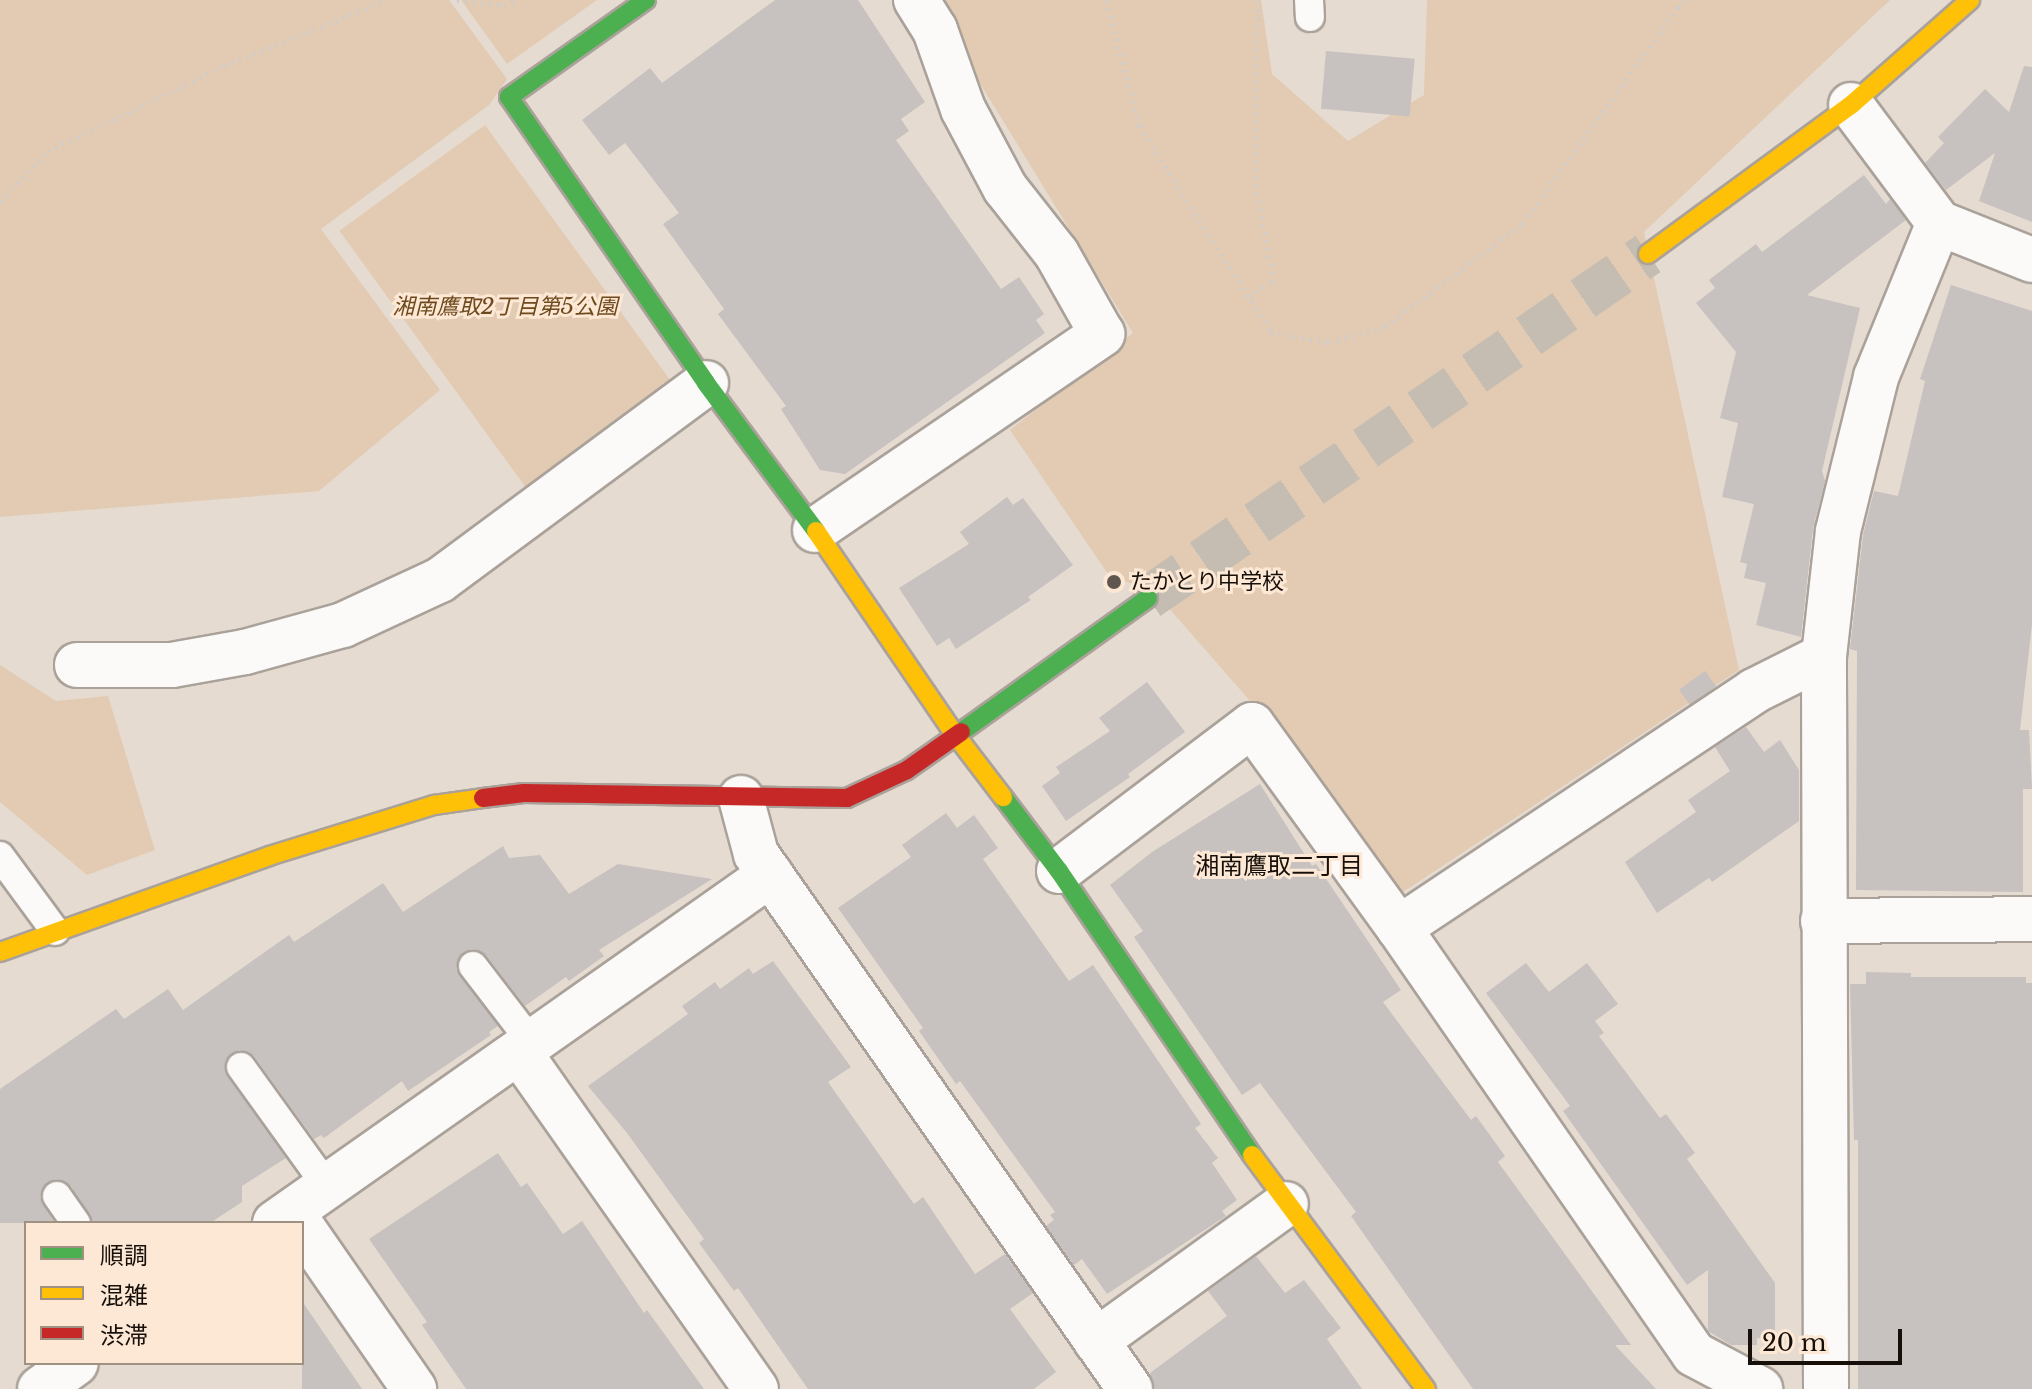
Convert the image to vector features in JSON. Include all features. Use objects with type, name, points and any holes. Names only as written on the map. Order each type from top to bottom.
[{"type":"street","points":[[646,0],[509,97],[706,383],[815,530],[954,733],[1059,871],[1286,1204],[1426,1389]]},
{"type":"street","points":[[815,530],[1102,334],[1057,254],[1005,188],[963,109],[935,30],[916,0]]},
{"type":"street","points":[[1648,254],[1851,105],[1970,0]]},
{"type":"street","points":[[1851,105],[1939,223],[2032,260]]},
{"type":"street","points":[[1826,1389],[1824,656],[1838,531],[1876,377],[1939,223]]},
{"type":"street","points":[[77,665],[172,665],[245,652],[343,625],[440,580],[706,383]]},
{"type":"street","points":[[0,952],[269,856],[434,805],[524,793],[847,798],[907,770],[954,733],[1148,598]]},
{"type":"street","points":[[1399,928],[1754,691],[1824,656]]},
{"type":"street","points":[[1059,871],[1252,725],[1399,928],[1694,1354],[1760,1389]]},
{"type":"street","points":[[741,798],[756,854],[1130,1389]]},
{"type":"street","points":[[292,1221],[326,1185],[771,874]]},
{"type":"street","points":[[1823,921],[2032,919]]},
{"type":"street","points":[[525,1047],[756,1389]]},
{"type":"street","points":[[1096,1341],[1286,1204]]},
{"type":"street","points":[[304,1238],[414,1389]]},
{"type":"lane","points":[[0,856],[55,931]]},
{"type":"lane","points":[[473,966],[525,1047]]},
{"type":"lane","points":[[241,1067],[326,1185]]},
{"type":"lane","points":[[57,1196],[75,1221]]},
{"type":"path","points":[[0,201],[48,151],[224,66],[386,0]]},
{"type":"path","points":[[457,0],[504,5],[517,0]]},
{"type":"path","points":[[1106,0],[1139,126],[1271,332],[1329,343],[1385,326],[1523,223],[1678,7],[1687,0]]},
{"type":"path","points":[[1249,296],[1274,281],[1257,195],[1258,0]]},
{"type":"path","points":[[1673,0],[1678,7]]},
{"type":"green space","points":[[0,0],[449,0],[507,79],[489,105],[321,229],[440,390],[319,491],[0,517]]},
{"type":"green space","points":[[461,0],[597,0],[507,64]]},
{"type":"green space","points":[[929,0],[1261,0],[1272,74],[1348,141],[1424,95],[1427,0],[1890,0],[1644,232],[1739,670],[1403,892],[1244,694],[1153,590],[1110,577],[1010,430],[1133,333]]},
{"type":"green space","name":"湘南鷹取2丁目第5公園","points":[[485,125],[673,384],[527,490],[339,231]]},
{"type":"green space","points":[[0,665],[56,701],[108,696],[155,850],[87,875],[0,802]]},
{"type":"building","points":[[775,0],[858,0],[925,102],[901,119],[909,131],[896,140],[1001,289],[1019,277],[1044,314],[1036,320],[1045,333],[845,474],[820,470],[781,409],[786,406],[718,314],[724,309],[663,224],[679,213],[625,143],[609,155],[582,120],[650,68],[662,83]]},
{"type":"building","points":[[1326,51],[1415,59],[1410,117],[1321,109]]},
{"type":"building","points":[[2024,66],[2032,67],[2032,222],[1979,201],[1995,153],[1946,190],[1925,163],[1944,143],[1938,137],[1985,89],[2009,112]]},
{"type":"building","points":[[1864,175],[1886,204],[1890,199],[1906,220],[1807,295],[1860,308],[1822,471],[1825,481],[1813,528],[1801,637],[1756,625],[1766,583],[1744,578],[1747,564],[1740,562],[1754,504],[1722,497],[1738,423],[1720,418],[1736,352],[1696,303],[1715,288],[1709,280],[1756,244],[1762,252]]},
{"type":"building","points":[[1951,285],[2032,311],[2032,624],[2020,730],[2029,730],[2032,789],[2023,789],[2023,892],[1856,890],[1857,651],[1850,649],[1863,535],[1874,491],[1898,496],[1925,381],[1920,379]]},
{"type":"building","points":[[1007,497],[1013,505],[1023,498],[1073,565],[1028,597],[1031,600],[956,649],[949,638],[937,646],[899,588],[969,544],[960,532]]},
{"type":"building","points":[[1705,671],[1716,686],[1690,705],[1679,690]]},
{"type":"building","points":[[1147,682],[1185,732],[1128,774],[1130,777],[1066,821],[1042,786],[1060,773],[1056,767],[1110,731],[1099,718]]},
{"type":"building","points":[[1746,727],[1764,752],[1780,740],[1799,770],[1799,821],[1712,882],[1709,878],[1657,913],[1625,862],[1696,812],[1688,800],[1730,771],[1715,747]]},
{"type":"building","points":[[1260,784],[1312,866],[1316,864],[1401,990],[1383,1002],[1471,1120],[1476,1116],[1505,1156],[1498,1162],[1631,1345],[1615,1345],[1656,1389],[1473,1389],[1351,1216],[1356,1212],[1260,1083],[1242,1095],[1134,937],[1143,931],[1110,885],[1152,852]]},
{"type":"building","points":[[946,813],[957,828],[974,815],[998,848],[983,859],[1069,981],[1093,965],[1201,1124],[1195,1128],[1218,1158],[1212,1163],[1237,1200],[1222,1211],[1226,1216],[1107,1294],[1082,1259],[1074,1265],[1046,1226],[1054,1220],[1050,1215],[1055,1212],[960,1081],[956,1084],[919,1031],[923,1028],[838,908],[911,857],[902,845]]},
{"type":"building","points":[[503,846],[509,858],[540,855],[569,894],[618,864],[712,879],[599,950],[604,956],[569,981],[566,977],[525,1006],[486,955],[472,949],[463,952],[456,969],[498,1026],[489,1032],[491,1035],[408,1091],[402,1081],[324,1138],[321,1135],[314,1139],[254,1056],[240,1050],[232,1053],[225,1061],[227,1076],[286,1158],[242,1186],[242,1202],[213,1221],[92,1221],[71,1186],[56,1179],[47,1183],[40,1197],[54,1221],[0,1223],[0,1089],[116,1009],[124,1019],[168,989],[183,1010],[289,935],[294,942],[383,883],[403,912]]},
{"type":"building","points":[[773,961],[851,1067],[828,1082],[914,1204],[923,1197],[975,1274],[1005,1254],[1033,1293],[1010,1309],[1056,1372],[1034,1389],[808,1389],[738,1288],[734,1291],[699,1243],[704,1239],[627,1133],[588,1086],[688,1014],[682,1006],[715,982],[720,989],[749,968],[753,974]]},
{"type":"building","points":[[1526,963],[1549,992],[1587,963],[1618,1004],[1595,1021],[1604,1033],[1599,1036],[1660,1118],[1666,1114],[1695,1153],[1687,1159],[1775,1283],[1775,1338],[1757,1338],[1757,1345],[1731,1345],[1708,1331],[1708,1270],[1687,1285],[1563,1111],[1570,1106],[1486,993]]},
{"type":"building","points":[[1866,972],[1911,973],[1911,977],[2026,977],[2026,983],[2032,983],[2032,1389],[1858,1389],[1858,1140],[1854,1140],[1850,984],[1866,984]]},
{"type":"building","points":[[498,1153],[521,1187],[527,1183],[563,1234],[582,1221],[644,1313],[647,1310],[704,1389],[466,1389],[422,1325],[427,1322],[369,1239]]},
{"type":"building","points":[[1256,1256],[1285,1293],[1304,1280],[1341,1328],[1327,1339],[1362,1389],[1155,1389],[1150,1373],[1227,1316],[1208,1291]]},
{"type":"building","points":[[304,1304],[362,1389],[302,1389],[304,1365]]},
{"type":"tunnel","points":[[1148,598],[1648,254]]},
{"type":"traffic: fast","points":[[646,0],[509,97],[706,383],[816,531]]},
{"type":"traffic: fast","points":[[961,732],[1148,598]]},
{"type":"traffic: fast","points":[[1003,797],[1059,871],[1252,1155]]},
{"type":"traffic: slow","points":[[1648,254],[1851,105],[1970,0]]},
{"type":"traffic: slow","points":[[816,531],[954,733],[1003,797]]},
{"type":"traffic: slow","points":[[0,952],[269,856],[434,805],[483,798]]},
{"type":"traffic: slow","points":[[1252,1155],[1426,1389]]},
{"type":"traffic: jam","points":[[483,798],[524,793],[847,798],[907,770],[961,732]]},
{"type":"place","name":"たかとり中学校","points":[[1114,582]]},
{"type":"district","name":"湘南鷹取二丁目","points":[[1279,866]]}]
